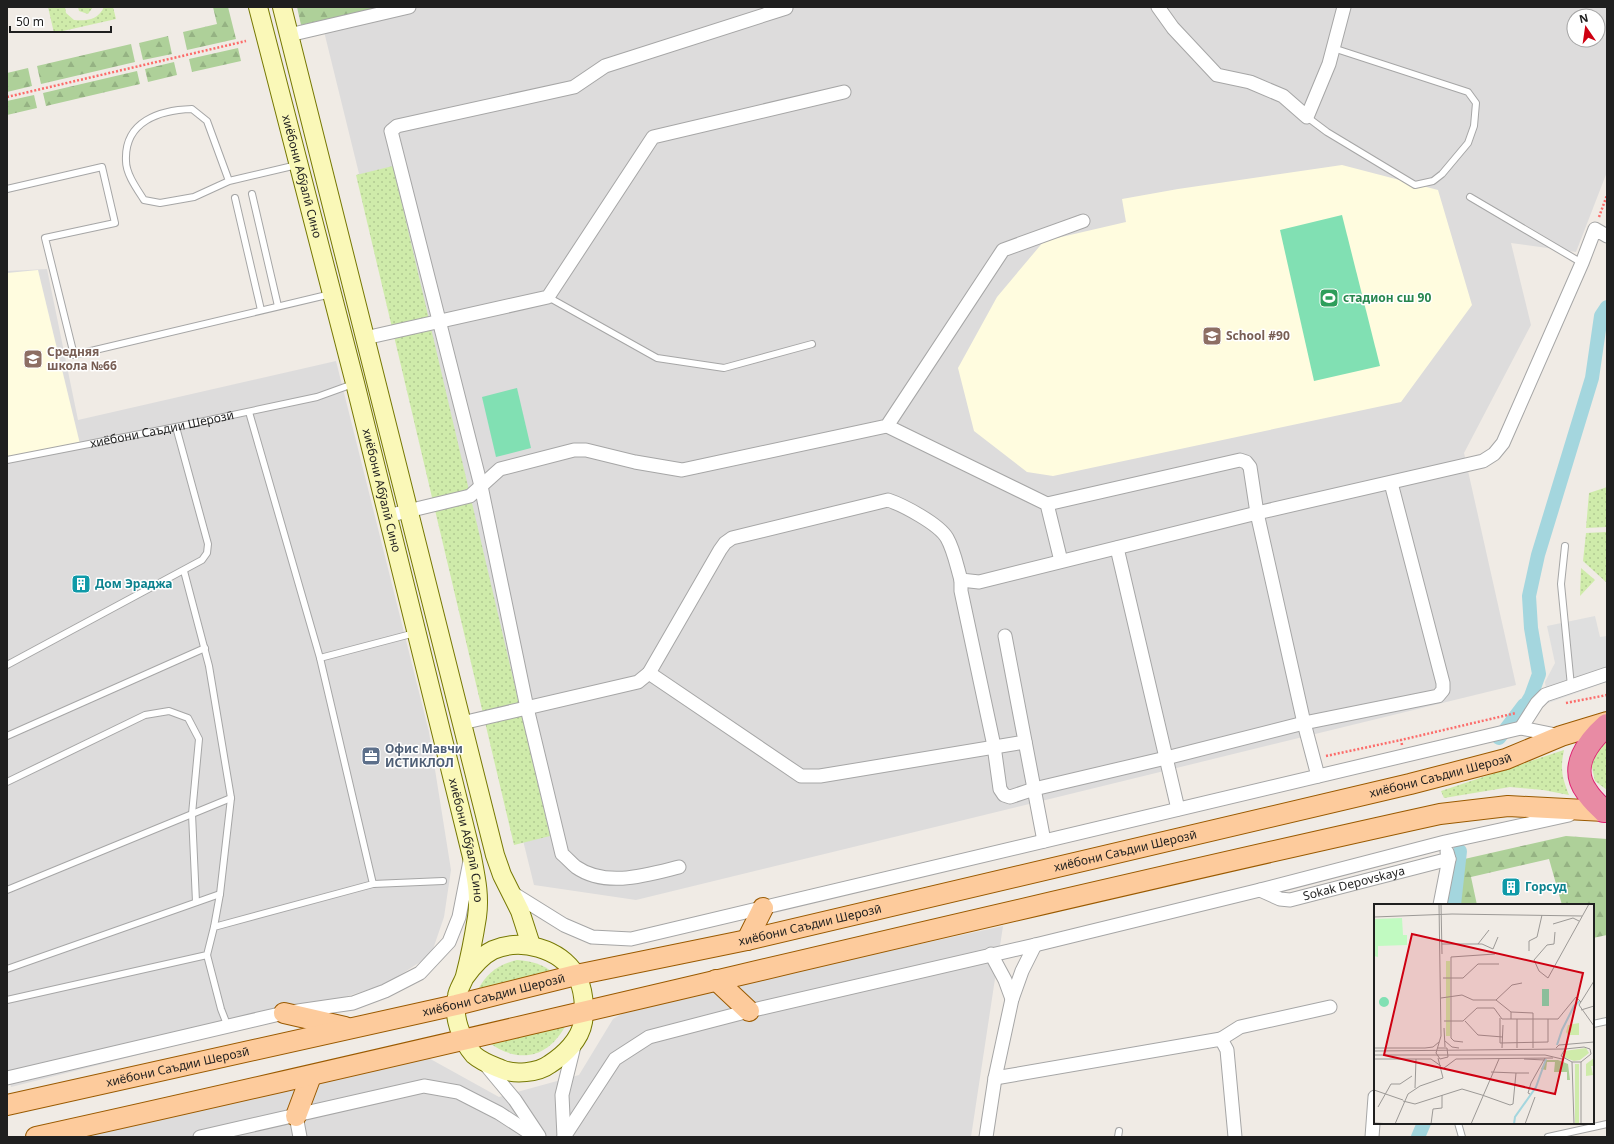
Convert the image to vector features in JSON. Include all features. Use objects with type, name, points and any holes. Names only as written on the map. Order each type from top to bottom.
[{"type":"highway","name":"хиёбони Саъдии Шерозӣ","points":[[1602,810],[1586,792],[1579,772],[1583,754],[1592,739],[1607,724]]},
{"type":"main road","name":"хиёбони Абӯалӣ Сино","points":[[258,7],[355,383],[472,855],[479,896],[477,918],[465,977]]},
{"type":"main road","name":"хиёбони Абӯалӣ Сино","points":[[282,7],[495,855],[502,875],[520,911],[531,945]]},
{"type":"main road","name":"хиёбони Саъдии Шерозӣ","points":[[7,1105],[456,1005],[576,975],[747,940],[1410,784],[1506,759],[1561,736],[1607,724]]},
{"type":"main road","points":[[36,1137],[311,1076],[583,1010],[1440,814],[1508,806],[1602,810]]},
{"type":"main road","points":[[747,940],[763,908]]},
{"type":"main road","name":"хиёбони Абӯалӣ Сино","points":[[511,945],[531,945],[549,951],[565,963],[576,975],[583,998],[583,1024],[577,1037],[565,1054],[547,1066],[526,1072],[504,1071],[484,1062],[474,1055],[464,1039],[458,1025],[456,1005],[457,995],[465,977],[476,962],[493,950],[511,945]]},
{"type":"main road","points":[[716,980],[749,1011]]},
{"type":"main road","points":[[284,1014],[351,1028]]},
{"type":"main road","points":[[296,1116],[311,1076]]},
{"type":"street","points":[[289,35],[409,7]]},
{"type":"street","points":[[1158,7],[1173,28],[1217,75],[1250,82],[1283,96],[1307,117],[1329,64],[1344,7]]},
{"type":"street","points":[[679,867],[633,878],[599,877],[576,867],[562,854],[527,708],[481,486],[391,132],[396,126],[574,87],[605,66],[786,8]]},
{"type":"street","points":[[365,338],[548,297],[653,137],[844,92]]},
{"type":"street","points":[[887,426],[1003,250],[1084,220]]},
{"type":"street","points":[[961,580],[978,582],[1257,513],[1483,461],[1494,454],[1503,443],[1582,263],[1595,228],[1607,236]]},
{"type":"street","points":[[387,516],[470,496],[500,469],[574,450],[586,450],[635,462],[682,470],[887,426],[1047,504],[1240,460],[1246,462],[1250,467],[1257,513],[1304,723],[1318,776]]},
{"type":"street","points":[[462,723],[638,682],[649,673],[725,543],[732,538],[888,500],[899,504],[943,532],[948,539],[961,580],[961,591],[994,746],[1000,789],[1004,795],[1010,797],[1034,789],[1166,758],[1304,723],[1438,696],[1443,690],[1391,483]]},
{"type":"street","points":[[1047,504],[1061,561]]},
{"type":"street","points":[[1117,548],[1178,809]]},
{"type":"street","points":[[1006,636],[1044,841]]},
{"type":"street","points":[[649,673],[801,776],[820,776],[1025,742]]},
{"type":"street","points":[[1521,728],[1532,709],[1545,695],[1607,674]]},
{"type":"street","points":[[511,892],[564,925],[592,937],[631,940],[1521,728],[1561,736]]},
{"type":"street","points":[[564,1137],[615,1059],[650,1037],[749,1011],[1035,945],[1260,890],[1445,842],[1602,810]]},
{"type":"street","points":[[1440,904],[1449,859],[1445,842]]},
{"type":"street","points":[[7,1078],[284,1014],[353,1004],[385,991],[420,973],[449,942],[459,917],[472,855]]},
{"type":"street","name":"Sokak Depovskaya","points":[[1260,890],[1280,899],[1290,900],[1449,859]]},
{"type":"street","points":[[986,1137],[995,1078],[1012,999],[1022,972],[1035,945]]},
{"type":"street","points":[[991,954],[1005,980],[1012,999]]},
{"type":"street","points":[[995,1078],[1220,1040],[1240,1027],[1330,1006]]},
{"type":"street","points":[[564,1137],[562,1095],[577,1037]]},
{"type":"street","points":[[1220,1040],[1227,1050],[1235,1137]]},
{"type":"street","points":[[484,1062],[515,1100],[539,1137]]},
{"type":"street","points":[[200,1137],[424,1086],[458,1092],[499,1113],[536,1137]]},
{"type":"street","points":[[1372,1137],[1374,1110]]},
{"type":"street","points":[[296,1116],[300,1137]]},
{"type":"lane","points":[[1307,117],[1328,132],[1415,184],[1433,181],[1442,174],[1468,143],[1474,126],[1476,103],[1468,92],[1333,48]]},
{"type":"lane","points":[[229,181],[207,120],[192,109],[172,110],[147,118],[128,139],[125,162],[132,181],[144,200],[160,203],[194,197],[229,181],[299,165]]},
{"type":"lane","points":[[7,189],[102,166],[115,222],[45,238],[74,355],[332,293]]},
{"type":"lane","points":[[252,194],[278,306]]},
{"type":"lane","points":[[235,198],[261,310]]},
{"type":"lane","points":[[1470,198],[1582,263]]},
{"type":"lane","points":[[548,297],[657,358],[724,368],[812,344]]},
{"type":"lane","name":"хиёбони Саъдии Шерозӣ","points":[[7,460],[176,427],[317,397],[355,383]]},
{"type":"lane","points":[[249,412],[320,658],[373,884]]},
{"type":"lane","points":[[7,665],[184,571],[202,560],[207,553],[208,544],[176,427]]},
{"type":"lane","points":[[1565,546],[1561,584],[1571,686]]},
{"type":"lane","points":[[184,571],[209,666],[231,798],[220,894],[207,955],[221,1010],[228,1027]]},
{"type":"lane","points":[[320,658],[416,633]]},
{"type":"lane","points":[[7,736],[204,648]]},
{"type":"lane","points":[[7,782],[145,715],[169,711],[188,718],[199,739],[192,814],[196,902]]},
{"type":"lane","points":[[7,890],[231,798]]},
{"type":"lane","points":[[214,927],[373,884],[443,881]]},
{"type":"lane","points":[[7,969],[220,894]]},
{"type":"lane","points":[[7,1000],[207,955]]},
{"type":"lane","points":[[1594,1024],[1607,1021]]},
{"type":"lane","points":[[1458,1124],[1462,1137]]},
{"type":"lane","points":[[1548,1137],[1607,1124]]},
{"type":"path","points":[[7,97],[246,41]]},
{"type":"path","points":[[1595,228],[1607,195]]},
{"type":"path","points":[[1562,704],[1607,696]]},
{"type":"path","points":[[1313,759],[1532,709]]},
{"type":"path","points":[[1401,740],[1404,755]]},
{"type":"shaded area","points":[[318,7],[1607,7],[1607,172],[1576,252],[1511,243],[1531,325],[1464,453],[1516,685],[636,900],[534,885]]},
{"type":"shaded area","name":"School #90","points":[[1342,165],[1438,190],[1472,305],[1401,402],[1053,476],[1027,472],[974,431],[958,368],[997,297],[1044,241],[1126,222],[1122,199],[1178,189]]},
{"type":"shaded area","points":[[47,269],[78,420],[336,361],[429,732],[451,870],[444,917],[431,955],[386,984],[249,1027],[11,1087],[7,1069],[7,271]]},
{"type":"shaded area","name":"Средняя школа №66","points":[[38,270],[80,444],[7,462],[7,273]]},
{"type":"shaded area","points":[[1595,616],[1600,637],[1607,636],[1607,682],[1548,703],[1545,682],[1555,663],[1547,626]]},
{"type":"shaded area","points":[[1003,926],[971,1137],[68,1137],[425,1056],[499,1097],[579,1075],[613,1019],[635,1006]]},
{"type":"green space","points":[[48,7],[65,7],[66,13],[74,20],[88,20],[99,15],[104,7],[113,7],[116,19],[54,33]]},
{"type":"green space","points":[[78,7],[93,7],[88,14],[79,11]]},
{"type":"green space","points":[[213,7],[228,7],[236,39],[187,50],[183,32],[217,24]]},
{"type":"green space","points":[[297,7],[381,7],[301,25]]},
{"type":"green space","points":[[168,36],[172,54],[143,60],[139,43]]},
{"type":"green space","points":[[131,44],[135,62],[41,84],[37,66]]},
{"type":"green space","points":[[238,48],[241,61],[192,72],[189,59]]},
{"type":"green space","points":[[174,62],[177,75],[148,82],[145,69]]},
{"type":"green space","points":[[28,68],[32,86],[7,92],[7,73]]},
{"type":"green space","points":[[137,71],[140,84],[46,106],[43,93]]},
{"type":"green space","points":[[34,95],[37,108],[7,115],[7,101]]},
{"type":"green space","points":[[393,166],[550,836],[514,845],[356,175]]},
{"type":"green space","name":"стадион сш 90","points":[[1342,215],[1380,366],[1314,381],[1280,230]]},
{"type":"green space","points":[[517,388],[531,448],[496,457],[482,397]]},
{"type":"green space","points":[[1607,487],[1607,527],[1586,528],[1589,493]]},
{"type":"green space","points":[[1607,532],[1607,583],[1583,561],[1586,533]]},
{"type":"green space","points":[[1581,568],[1595,580],[1580,596]]},
{"type":"green space","points":[[1607,740],[1607,790],[1595,781],[1591,763],[1595,750]]},
{"type":"green space","points":[[1564,750],[1562,773],[1569,795],[1543,790],[1510,787],[1444,798],[1441,791]]},
{"type":"green space","points":[[1566,836],[1607,839],[1607,935],[1594,938],[1594,904],[1562,904],[1549,859],[1471,877],[1477,904],[1448,904],[1460,860]]},
{"type":"green space","points":[[517,960],[537,964],[554,973],[477,991],[485,979],[498,967]]},
{"type":"green space","points":[[567,1023],[560,1035],[552,1044],[533,1054],[511,1054],[488,1042]]},
{"type":"waterway","points":[[1528,701],[1539,674],[1531,628],[1529,596],[1538,555],[1592,378],[1601,316],[1607,307]]},
{"type":"waterway","points":[[1499,738],[1524,705]]},
{"type":"waterway","points":[[1454,904],[1460,851]]},
{"type":"waterway","points":[[1418,1137],[1424,1124]]},
{"type":"place","name":"стадион сш 90","points":[[1329,298]]},
{"type":"place","name":"School #90","points":[[1212,336]]},
{"type":"place","name":"Средняя школа №66","points":[[33,359]]},
{"type":"place","name":"Дом Эраджа","points":[[81,584]]},
{"type":"place","name":"Офис Мавчи ИСТИКЛОЛ","points":[[371,756]]},
{"type":"place","name":"Горсуд","points":[[1511,887]]}]
